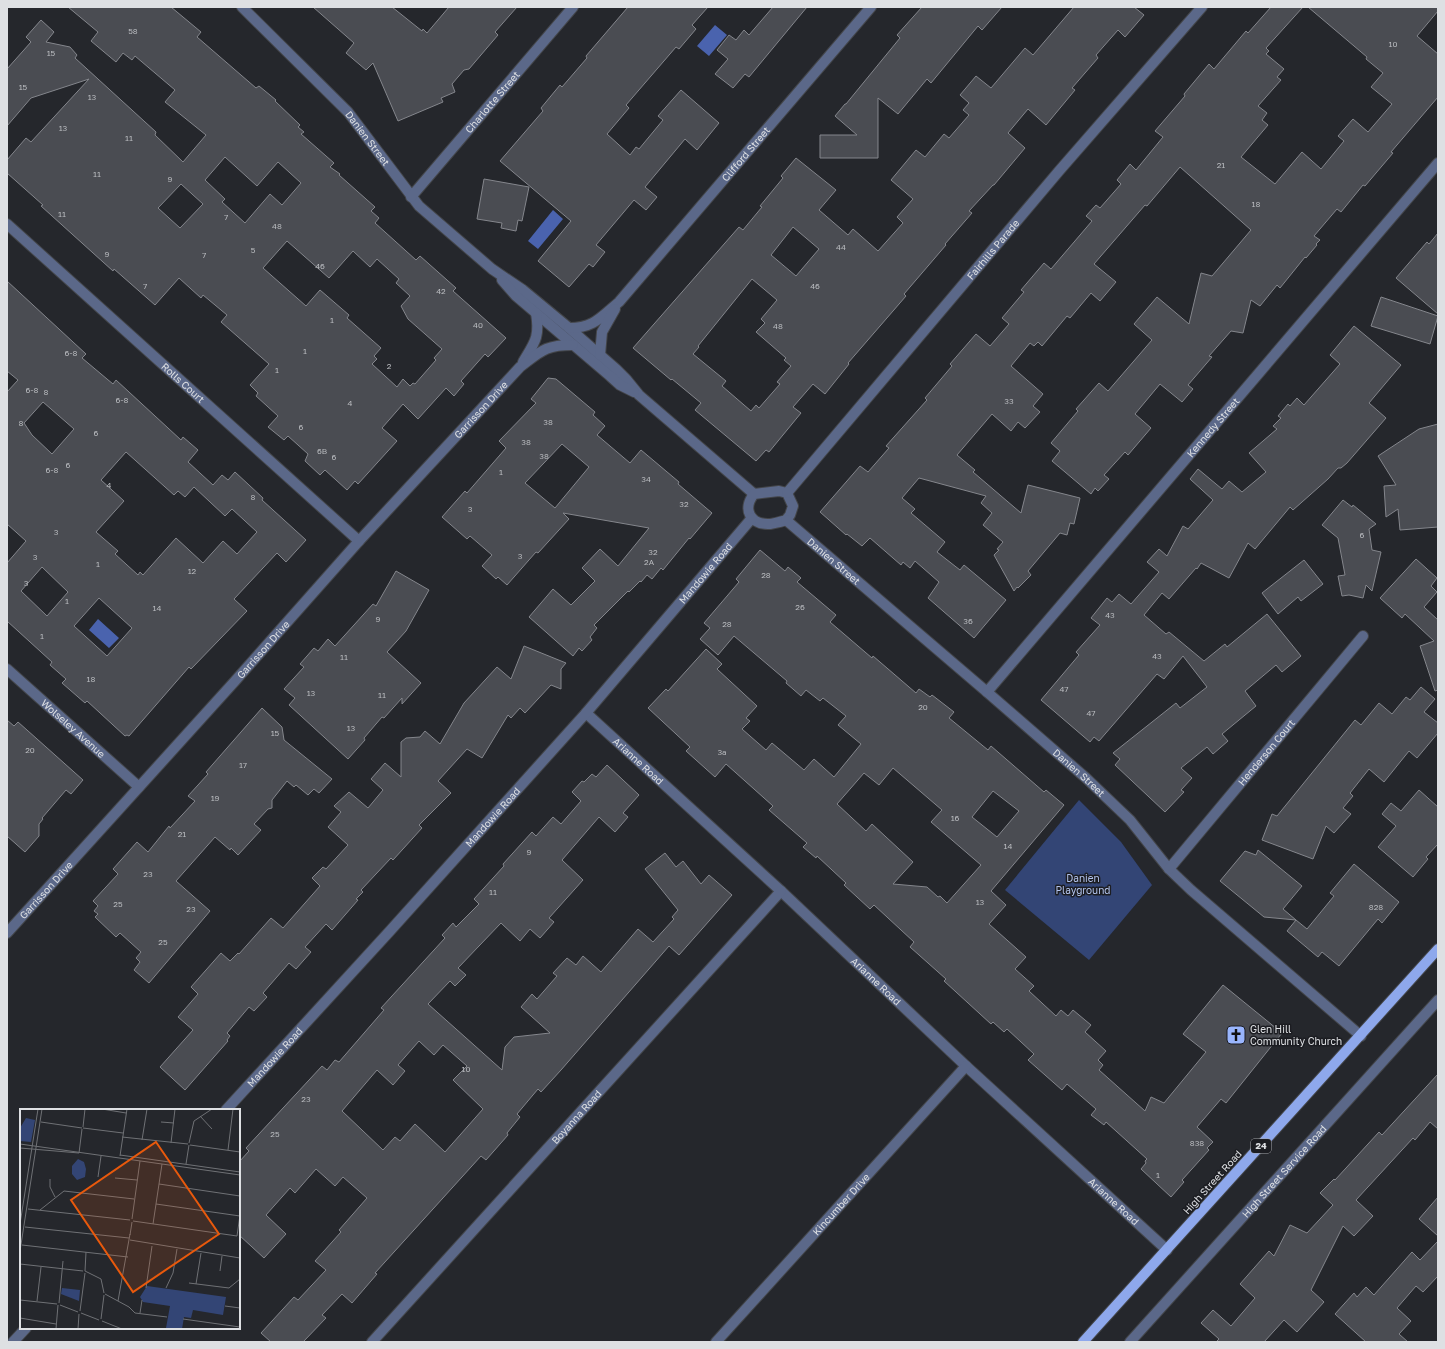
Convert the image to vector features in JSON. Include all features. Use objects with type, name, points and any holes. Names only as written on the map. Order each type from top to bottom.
[{"type":"main road","name":"High Street Road","points":[[1083,1342],[1438,949]]},
{"type":"street","name":"Danien Street","points":[[242,7],[348,112],[411,197],[430,216],[492,269],[523,290],[569,328],[626,379],[639,395],[754,494]]},
{"type":"street","name":"Charlotte Street","points":[[411,197],[573,7]]},
{"type":"street","name":"Clifford Street","points":[[569,328],[583,327],[594,324],[620,302],[871,7]]},
{"type":"street","name":"Fairhills Parade","points":[[787,493],[1059,171],[1202,7]]},
{"type":"street","name":"Kennedy Street","points":[[987,692],[1438,163]]},
{"type":"street","name":"Rolls Court","points":[[7,224],[359,541]]},
{"type":"street","name":"Danien Street","points":[[492,269],[516,296],[573,345],[620,385],[639,395]]},
{"type":"street","name":"Clifford Street","points":[[600,355],[602,332],[620,302]]},
{"type":"street","name":"Garrisson Drive","points":[[520,367],[536,340],[538,329],[536,313]]},
{"type":"street","name":"Garrisson Drive","points":[[7,933],[359,541],[520,367],[549,347],[556,345],[573,345]]},
{"type":"street","points":[[779,491],[787,493],[792,506],[790,515],[786,520],[769,524],[758,522],[749,514],[749,500],[754,494],[779,491]]},
{"type":"street","name":"Mandowie Road","points":[[227,1109],[586,713],[752,518]]},
{"type":"street","name":"Danien Street","points":[[786,520],[1086,778],[1130,820],[1169,869],[1197,895],[1361,1036]]},
{"type":"street","name":"Henderson Court","points":[[1169,869],[1363,636]]},
{"type":"street","name":"Wolseley Avenue","points":[[7,669],[139,787]]},
{"type":"street","name":"Arianne Road","points":[[586,713],[781,892],[966,1066],[1167,1250]]},
{"type":"street","name":"Boyanna Road","points":[[372,1342],[781,892]]},
{"type":"street","name":"High Street Service Road","points":[[1130,1342],[1438,1000]]},
{"type":"street","name":"Kincumber Drive","points":[[716,1342],[966,1066]]},
{"type":"street","points":[[14,1342],[25,1329]]},
{"type":"green space","name":"Danien Playground","points":[[1079,800],[1121,842],[1152,885],[1089,960],[1005,890]]},
{"type":"shaded area","points":[[715,25],[727,35],[709,56],[697,46]]},
{"type":"shaded area","points":[[553,210],[563,219],[538,249],[528,241]]},
{"type":"shaded area","points":[[98,619],[119,638],[109,648],[89,630]]},
{"type":"building","points":[[68,7],[171,7],[201,32],[197,37],[256,88],[259,86],[276,100],[275,101],[300,125],[298,127],[304,132],[301,134],[334,163],[330,167],[340,174],[339,175],[375,207],[371,211],[379,218],[375,223],[416,260],[420,256],[456,288],[453,291],[506,338],[488,357],[485,354],[461,381],[464,384],[454,396],[446,388],[418,419],[403,404],[382,428],[397,441],[358,484],[355,481],[347,490],[325,470],[320,475],[305,461],[308,454],[288,436],[284,440],[268,427],[278,416],[256,396],[258,393],[250,385],[269,364],[221,322],[227,315],[203,295],[201,298],[179,278],[155,305],[114,269],[113,271],[7,173],[7,160],[26,138],[31,142],[89,79],[31,98],[7,126],[7,69],[31,42],[26,37],[41,20],[54,32],[46,42],[70,47],[77,55],[75,58],[156,132],[155,135],[183,162],[206,135],[165,102],[175,90],[135,56],[132,60],[123,53],[116,62],[91,41],[98,32]],"holes":[[[225,157],[257,186],[278,162],[301,183],[282,205],[270,194],[245,223],[222,202],[225,199],[205,180]],[[181,184],[203,204],[180,228],[158,208]],[[287,241],[329,278],[353,251],[370,267],[377,259],[399,279],[396,283],[410,296],[401,306],[408,319],[442,349],[434,358],[436,360],[415,384],[413,383],[410,386],[403,379],[397,387],[372,364],[377,359],[374,356],[381,348],[347,318],[349,315],[320,290],[306,306],[263,268]]]},
{"type":"building","points":[[313,7],[392,7],[422,31],[423,29],[427,33],[449,7],[517,7],[495,32],[498,35],[469,69],[464,70],[452,84],[455,92],[441,98],[443,102],[398,121],[373,63],[366,70],[346,53],[354,43]]},
{"type":"building","points":[[628,7],[708,7],[692,25],[696,29],[679,49],[676,47],[626,105],[629,108],[607,134],[630,155],[636,147],[639,149],[663,120],[658,116],[681,90],[719,123],[697,150],[685,139],[645,187],[657,197],[646,210],[634,200],[596,245],[605,252],[593,267],[589,264],[569,287],[538,261],[571,221],[500,161],[543,111],[541,108],[560,85],[562,87],[587,58],[586,56]]},
{"type":"building","points":[[773,7],[807,7],[749,77],[745,74],[733,88],[715,74],[728,59],[717,50],[729,35],[736,40],[744,30],[749,35]]},
{"type":"building","points":[[922,7],[1002,7],[982,30],[978,26],[931,83],[927,79],[898,114],[878,98],[878,158],[820,158],[820,135],[857,135],[835,116],[900,38],[897,35]]},
{"type":"building","points":[[1074,7],[1134,7],[1144,15],[1125,37],[1118,30],[1096,55],[1098,58],[1072,88],[1075,90],[1046,125],[1028,109],[1008,133],[1025,148],[994,185],[969,211],[972,213],[904,294],[906,296],[848,363],[849,364],[825,394],[813,384],[793,407],[801,413],[769,452],[766,450],[756,461],[695,410],[701,403],[633,348],[739,227],[743,230],[762,207],[760,206],[783,178],[781,176],[796,158],[836,190],[819,210],[848,235],[853,229],[878,251],[903,223],[897,217],[913,199],[891,180],[916,150],[925,157],[944,134],[949,138],[969,115],[963,110],[969,103],[960,95],[976,76],[991,88],[1025,48],[1033,55]],"holes":[[[793,227],[819,249],[796,276],[771,255]],[[752,279],[777,300],[761,319],[765,323],[756,332],[786,358],[784,360],[791,366],[777,382],[780,384],[759,408],[756,405],[751,411],[722,386],[726,381],[693,354]]]},
{"type":"building","points":[[1271,7],[1303,7],[1266,48],[1269,51],[1266,54],[1284,69],[1277,77],[1281,80],[1258,106],[1267,113],[1262,120],[1268,125],[1241,157],[1275,184],[1302,152],[1321,169],[1344,141],[1338,136],[1353,119],[1368,132],[1392,104],[1371,87],[1383,73],[1366,59],[1367,57],[1308,7],[1438,7],[1438,11],[1417,36],[1438,54],[1438,97],[1391,152],[1393,153],[1365,186],[1363,185],[1341,212],[1337,209],[1314,236],[1320,240],[1316,244],[1317,245],[1306,258],[1305,257],[1280,288],[1277,285],[1260,306],[1251,300],[1243,333],[1231,331],[1209,356],[1212,357],[1188,385],[1193,389],[1182,402],[1160,384],[1135,414],[1151,428],[1128,455],[1125,452],[1104,475],[1109,479],[1098,491],[1095,488],[1091,494],[1052,461],[1060,451],[1051,443],[1078,411],[1076,409],[1099,383],[1108,391],[1152,340],[1134,324],[1157,297],[1189,324],[1201,273],[1212,276],[1251,230],[1180,167],[1094,264],[1116,282],[1100,301],[1091,293],[1070,318],[1067,316],[1042,346],[1038,342],[1034,346],[1030,343],[1011,366],[1043,394],[1033,406],[1040,412],[1025,428],[1018,422],[1011,431],[992,414],[957,455],[975,470],[973,472],[1021,513],[1028,485],[1080,498],[1074,524],[1070,523],[1067,535],[1060,533],[1028,571],[1031,575],[1014,591],[994,555],[999,550],[997,549],[1003,542],[983,525],[992,513],[981,503],[986,496],[919,478],[902,498],[915,509],[911,513],[945,542],[937,552],[960,570],[964,565],[1006,600],[974,638],[928,598],[939,582],[915,561],[910,568],[903,562],[901,565],[870,538],[862,546],[847,534],[846,535],[820,512],[860,466],[868,472],[889,448],[886,446],[927,400],[925,398],[952,366],[950,364],[976,334],[990,346],[1009,324],[1002,318],[1024,292],[1021,290],[1044,263],[1051,269],[1092,221],[1086,216],[1096,205],[1100,208],[1121,184],[1117,180],[1130,164],[1136,170],[1163,137],[1155,131],[1185,96],[1184,94],[1209,64],[1214,69],[1246,31],[1248,33]]},
{"type":"building","points":[[484,179],[529,187],[522,221],[518,220],[516,231],[501,228],[502,223],[477,219]]},
{"type":"building","points":[[1438,233],[1438,314],[1396,278],[1427,242],[1429,244]]},
{"type":"building","points":[[7,281],[86,354],[82,358],[113,384],[116,380],[181,440],[183,437],[198,450],[188,462],[213,485],[222,475],[228,480],[235,472],[263,498],[262,500],[306,540],[286,562],[277,553],[234,599],[247,611],[191,669],[189,667],[129,736],[125,736],[87,701],[85,703],[62,683],[66,679],[50,665],[52,662],[7,621],[7,563],[26,541],[7,524],[7,392],[18,380],[7,371]],"holes":[[[43,402],[74,429],[52,454],[32,435],[24,423]],[[126,452],[174,495],[178,491],[185,497],[194,487],[225,516],[232,509],[257,532],[237,554],[223,541],[203,563],[176,538],[143,575],[140,572],[138,575],[115,554],[118,551],[96,532],[124,501],[101,480]],[[42,567],[68,592],[47,616],[21,591]],[[99,598],[132,628],[107,656],[74,626]]]},
{"type":"building","points":[[1381,297],[1438,316],[1430,344],[1371,326]]},
{"type":"building","points":[[1354,326],[1401,365],[1369,403],[1386,418],[1347,463],[1341,468],[1338,468],[1328,479],[1293,510],[1290,507],[1255,549],[1248,543],[1229,578],[1201,563],[1169,599],[1162,593],[1144,615],[1166,634],[1169,632],[1204,661],[1225,644],[1227,647],[1267,614],[1301,656],[1282,672],[1276,665],[1245,691],[1256,706],[1222,734],[1228,741],[1213,754],[1207,747],[1181,768],[1192,778],[1181,790],[1184,792],[1165,812],[1115,765],[1120,759],[1113,753],[1176,703],[1180,708],[1207,687],[1183,656],[1164,679],[1157,674],[1099,741],[1094,737],[1090,742],[1041,700],[1079,655],[1076,652],[1100,625],[1091,618],[1107,598],[1112,602],[1119,594],[1131,604],[1159,572],[1147,562],[1159,549],[1167,556],[1183,526],[1188,529],[1213,500],[1190,479],[1198,469],[1222,489],[1229,481],[1242,492],[1266,472],[1249,453],[1277,429],[1273,426],[1281,418],[1278,416],[1288,404],[1290,406],[1297,398],[1304,405],[1340,364],[1330,355]]},
{"type":"building","points":[[548,378],[556,379],[595,412],[593,415],[605,426],[597,435],[630,463],[641,450],[679,482],[678,484],[712,513],[663,570],[661,568],[652,579],[647,575],[641,582],[640,581],[629,592],[628,591],[594,625],[597,628],[590,637],[592,640],[582,651],[579,648],[573,656],[529,617],[553,589],[571,605],[595,581],[582,568],[600,549],[618,566],[649,528],[563,513],[569,519],[538,553],[536,552],[507,585],[498,577],[496,579],[482,566],[492,555],[470,536],[467,539],[442,517],[465,491],[467,493],[506,448],[499,441],[536,403],[531,399]],"holes":[[[562,444],[589,467],[555,508],[525,483]]]},
{"type":"building","points":[[1438,424],[1438,527],[1400,530],[1398,509],[1386,517],[1384,486],[1396,485],[1378,456],[1419,429]]},
{"type":"building","points":[[1343,500],[1352,507],[1353,505],[1376,524],[1369,529],[1372,550],[1381,552],[1372,591],[1366,585],[1363,598],[1349,595],[1342,596],[1338,576],[1345,575],[1338,538],[1322,525]]},
{"type":"building","points":[[760,550],[785,571],[788,567],[801,578],[797,582],[836,615],[830,622],[916,693],[919,689],[930,697],[932,695],[954,712],[949,718],[988,750],[991,746],[1044,792],[1046,790],[1064,805],[991,891],[1006,905],[989,924],[1026,957],[1015,969],[1034,986],[1029,991],[1056,1016],[1061,1010],[1068,1016],[1073,1010],[1091,1025],[1085,1032],[1106,1051],[1098,1060],[1103,1065],[1099,1070],[1145,1111],[1151,1097],[1164,1103],[1206,1052],[1183,1034],[1223,985],[1282,1033],[1226,1103],[1221,1099],[1197,1127],[1213,1142],[1207,1148],[1209,1150],[1182,1180],[1184,1182],[1171,1197],[1141,1169],[1146,1163],[1145,1161],[1147,1159],[1106,1122],[1104,1125],[1091,1115],[1096,1109],[1067,1084],[1062,1090],[1028,1060],[1034,1054],[1007,1029],[1004,1032],[993,1022],[991,1024],[944,981],[946,979],[910,947],[914,942],[874,905],[870,909],[844,885],[846,883],[817,856],[816,858],[803,847],[807,843],[769,810],[773,806],[726,764],[715,777],[686,751],[690,747],[648,708],[666,689],[668,691],[706,649],[722,664],[717,669],[757,706],[746,718],[750,721],[742,729],[766,750],[772,743],[804,770],[814,759],[834,777],[861,744],[838,725],[846,716],[823,698],[820,701],[806,690],[801,696],[786,683],[787,681],[734,636],[718,655],[700,639],[710,628],[704,623],[739,582],[736,579]],"holes":[[[893,768],[942,810],[931,822],[981,865],[947,903],[927,887],[893,884],[913,862],[872,824],[866,831],[837,804],[864,773],[879,785]],[[993,791],[1019,811],[997,837],[972,817]]]},
{"type":"building","points":[[1416,559],[1437,578],[1431,586],[1437,592],[1424,607],[1438,620],[1438,690],[1435,691],[1420,646],[1434,641],[1405,614],[1402,618],[1380,598]]},
{"type":"building","points":[[1304,560],[1323,584],[1301,601],[1298,597],[1278,614],[1262,593]]},
{"type":"building","points":[[396,571],[429,590],[406,631],[387,652],[421,683],[402,704],[402,698],[384,718],[382,717],[364,738],[365,740],[348,759],[289,705],[295,698],[284,689],[304,667],[300,664],[314,648],[318,651],[328,639],[335,646],[373,604],[376,606]]},
{"type":"building","points":[[524,646],[566,663],[561,669],[561,689],[551,685],[525,713],[520,708],[511,718],[508,715],[482,758],[467,749],[438,781],[451,793],[419,825],[422,828],[393,860],[391,858],[361,890],[363,892],[356,899],[358,900],[332,930],[326,924],[305,947],[311,952],[296,969],[289,963],[263,993],[267,997],[254,1011],[249,1007],[227,1033],[230,1036],[227,1040],[228,1041],[185,1090],[160,1067],[193,1030],[178,1017],[198,994],[191,987],[221,953],[230,961],[238,953],[239,954],[271,918],[283,928],[320,886],[312,878],[323,867],[326,869],[348,845],[328,827],[341,812],[334,806],[349,792],[368,808],[383,790],[371,779],[385,763],[401,777],[401,742],[406,738],[420,737],[425,731],[440,744],[464,703],[497,667],[511,679]]},
{"type":"building","points":[[1421,687],[1435,699],[1424,712],[1438,723],[1438,733],[1417,758],[1409,751],[1384,782],[1369,769],[1350,793],[1353,796],[1343,808],[1351,814],[1334,833],[1326,826],[1313,859],[1262,840],[1272,814],[1277,816],[1355,720],[1361,725],[1379,703],[1392,714],[1406,697],[1410,700]]},
{"type":"building","points":[[262,708],[282,727],[284,740],[332,779],[319,793],[314,789],[308,795],[296,785],[294,787],[287,781],[272,800],[272,808],[268,809],[254,824],[261,830],[238,855],[215,837],[176,881],[210,911],[149,983],[134,970],[140,962],[136,958],[141,952],[120,933],[116,937],[95,917],[98,914],[94,911],[98,906],[93,901],[118,874],[113,869],[137,842],[148,852],[169,826],[170,828],[195,801],[188,796],[208,774],[206,772]]},
{"type":"building","points":[[7,720],[14,726],[18,722],[83,780],[71,794],[66,790],[42,818],[43,819],[39,824],[39,836],[25,852],[7,836]]},
{"type":"building","points":[[607,765],[639,795],[623,813],[628,817],[615,832],[599,817],[562,860],[583,880],[549,918],[554,922],[540,938],[530,929],[520,941],[501,923],[458,968],[466,975],[455,986],[450,981],[428,1004],[502,1070],[505,1047],[514,1037],[550,1033],[521,1007],[532,994],[537,999],[557,976],[553,973],[567,958],[576,965],[583,956],[601,972],[638,929],[653,942],[674,919],[672,917],[678,910],[645,869],[665,853],[676,867],[683,861],[701,884],[709,875],[732,895],[679,955],[669,946],[541,1092],[538,1089],[517,1114],[520,1117],[507,1133],[508,1135],[486,1160],[481,1156],[375,1273],[377,1274],[352,1303],[342,1294],[322,1315],[326,1318],[303,1342],[271,1342],[261,1333],[294,1297],[298,1300],[326,1270],[315,1261],[341,1232],[339,1230],[367,1198],[343,1177],[335,1186],[316,1169],[295,1193],[290,1188],[266,1215],[286,1234],[264,1258],[240,1236],[240,1161],[249,1151],[246,1148],[322,1066],[327,1070],[335,1060],[339,1062],[384,1010],[381,1008],[445,938],[442,935],[453,923],[456,927],[479,904],[474,899],[532,832],[536,836],[553,817],[561,824],[581,801],[572,792],[582,781],[584,782],[592,774],[596,777]],"holes":[[[419,1041],[434,1055],[443,1045],[467,1066],[453,1080],[483,1109],[445,1152],[415,1124],[400,1141],[395,1137],[383,1150],[342,1111],[377,1070],[393,1085],[405,1071],[398,1065]]]},
{"type":"building","points":[[1419,790],[1438,807],[1438,844],[1426,857],[1428,859],[1413,877],[1378,847],[1396,826],[1382,814],[1391,803],[1401,811]]},
{"type":"building","points":[[1258,850],[1302,886],[1283,909],[1296,920],[1264,917],[1220,881],[1245,851],[1256,855]]},
{"type":"building","points":[[1354,864],[1399,902],[1382,923],[1378,919],[1339,966],[1322,952],[1318,957],[1287,931],[1296,920],[1307,929],[1334,896],[1330,893]]},
{"type":"building","points":[[1438,1074],[1438,1129],[1430,1122],[1415,1140],[1413,1138],[1356,1200],[1373,1216],[1354,1236],[1343,1226],[1311,1290],[1324,1302],[1297,1332],[1284,1320],[1264,1342],[1216,1342],[1219,1339],[1201,1323],[1213,1310],[1231,1326],[1255,1298],[1240,1284],[1269,1251],[1274,1256],[1290,1225],[1307,1233],[1333,1205],[1320,1193],[1334,1179],[1335,1180],[1379,1132],[1382,1135]]},
{"type":"building","points":[[1438,1197],[1438,1236],[1419,1219]]},
{"type":"building","points":[[1438,1241],[1438,1276],[1423,1292],[1416,1286],[1397,1308],[1411,1321],[1399,1334],[1408,1342],[1366,1342],[1335,1314],[1354,1293],[1357,1297],[1366,1287],[1374,1295],[1412,1252],[1420,1260]]},
{"type":"place","name":"Glen Hill Community Church","points":[[1236,1035]]}]
